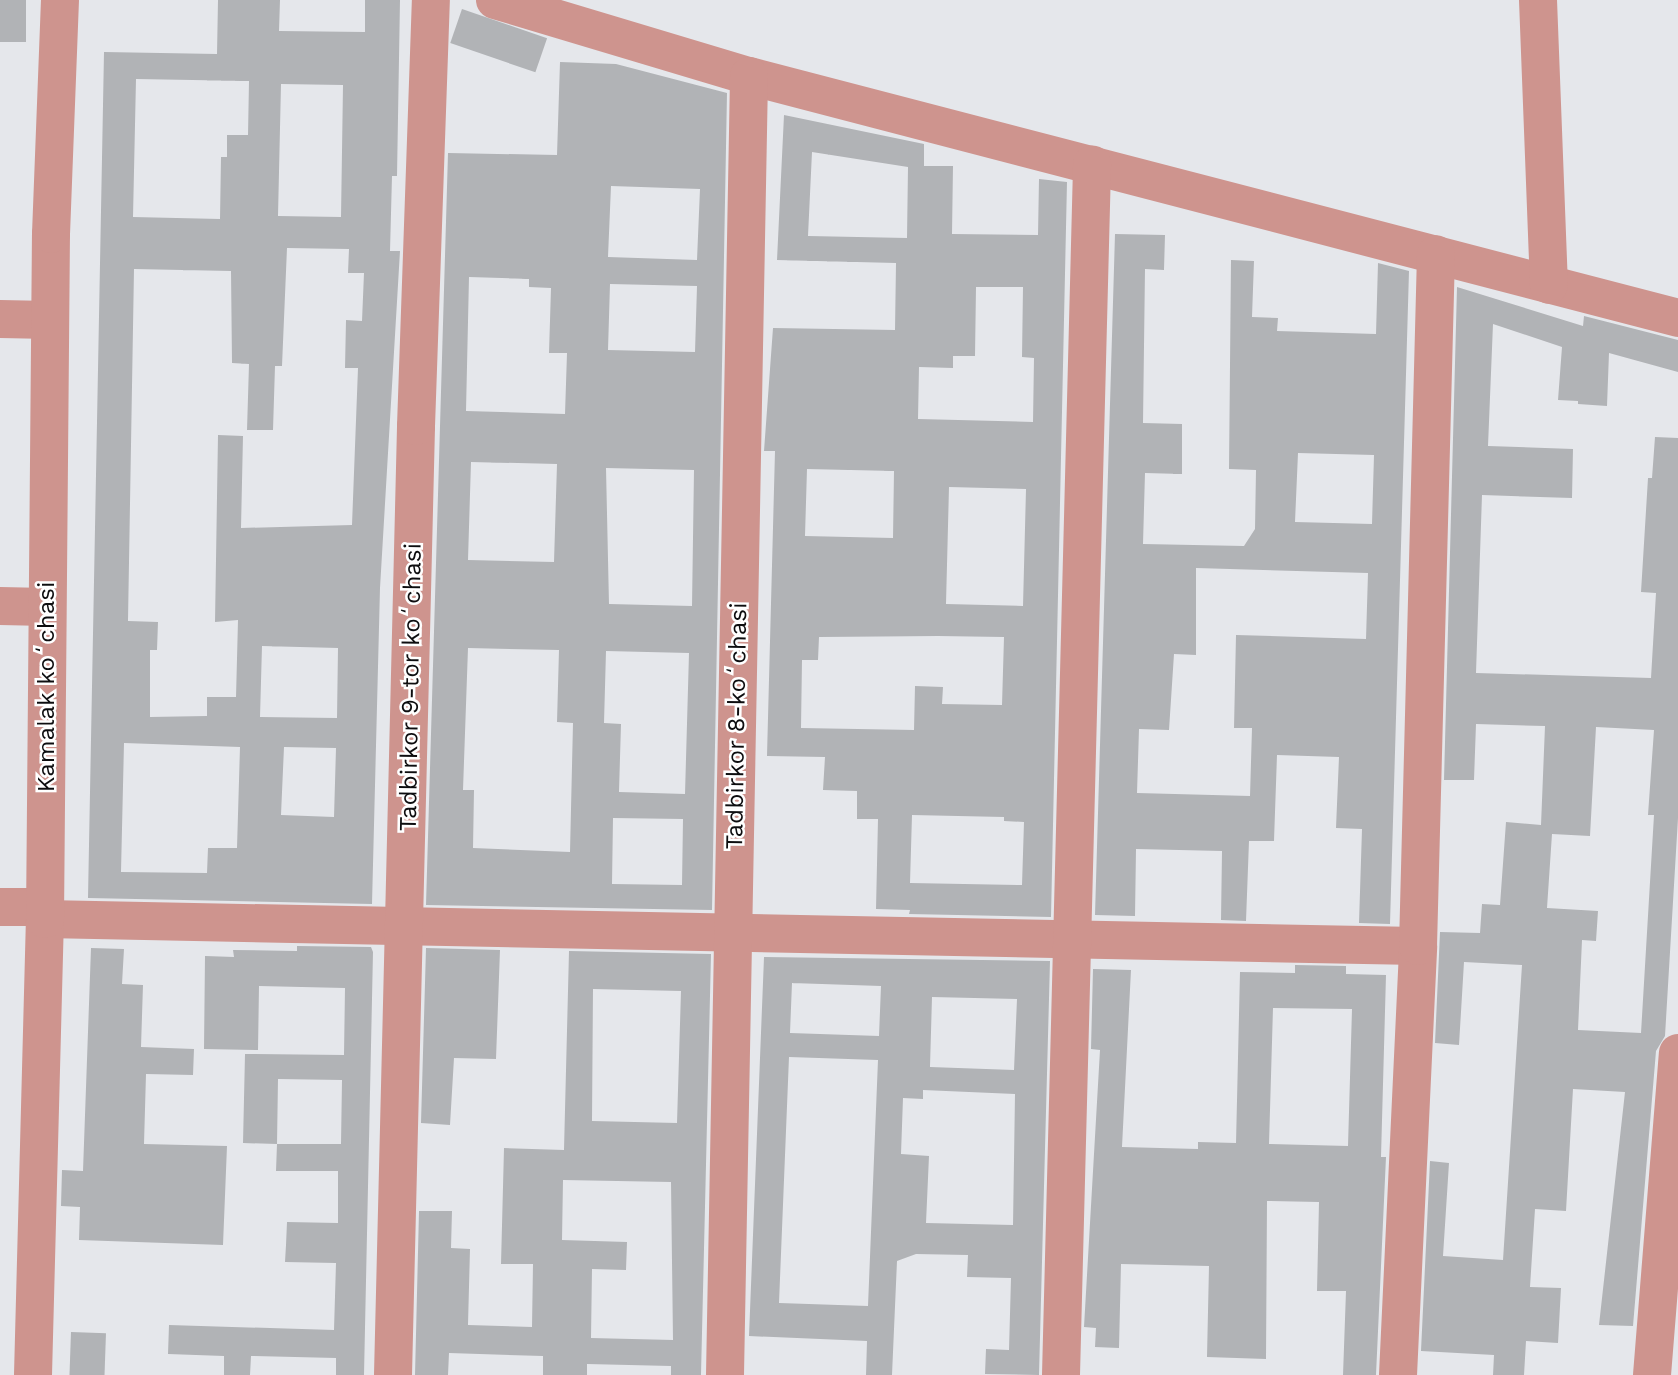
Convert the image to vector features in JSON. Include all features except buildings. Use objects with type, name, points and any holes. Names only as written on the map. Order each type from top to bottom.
[{"type":"street","name":"Kamalak koʻchasi","points":[[33,1375],[45,913],[50,320],[60,0]]},
{"type":"street","name":"Tadbirkor 9-tor koʻchasi","points":[[393,1375],[407,929],[416,426],[431,0]]},
{"type":"street","points":[[495,0],[749,76],[1678,318]]},
{"type":"street","points":[[1538,0],[1549,285]]},
{"type":"street","name":"Tadbirkor 8-koʻchasi","points":[[725,1375],[749,76]]},
{"type":"street","points":[[1061,1375],[1092,164]]},
{"type":"street","points":[[1398,1375],[1418,946],[1436,254]]},
{"type":"street","points":[[0,319],[50,320]]},
{"type":"street","points":[[0,606],[47,607]]},
{"type":"street","points":[[0,907],[45,913],[407,929],[1071,937],[1418,946]]},
{"type":"street","points":[[1652,1375],[1678,1053]]}]
